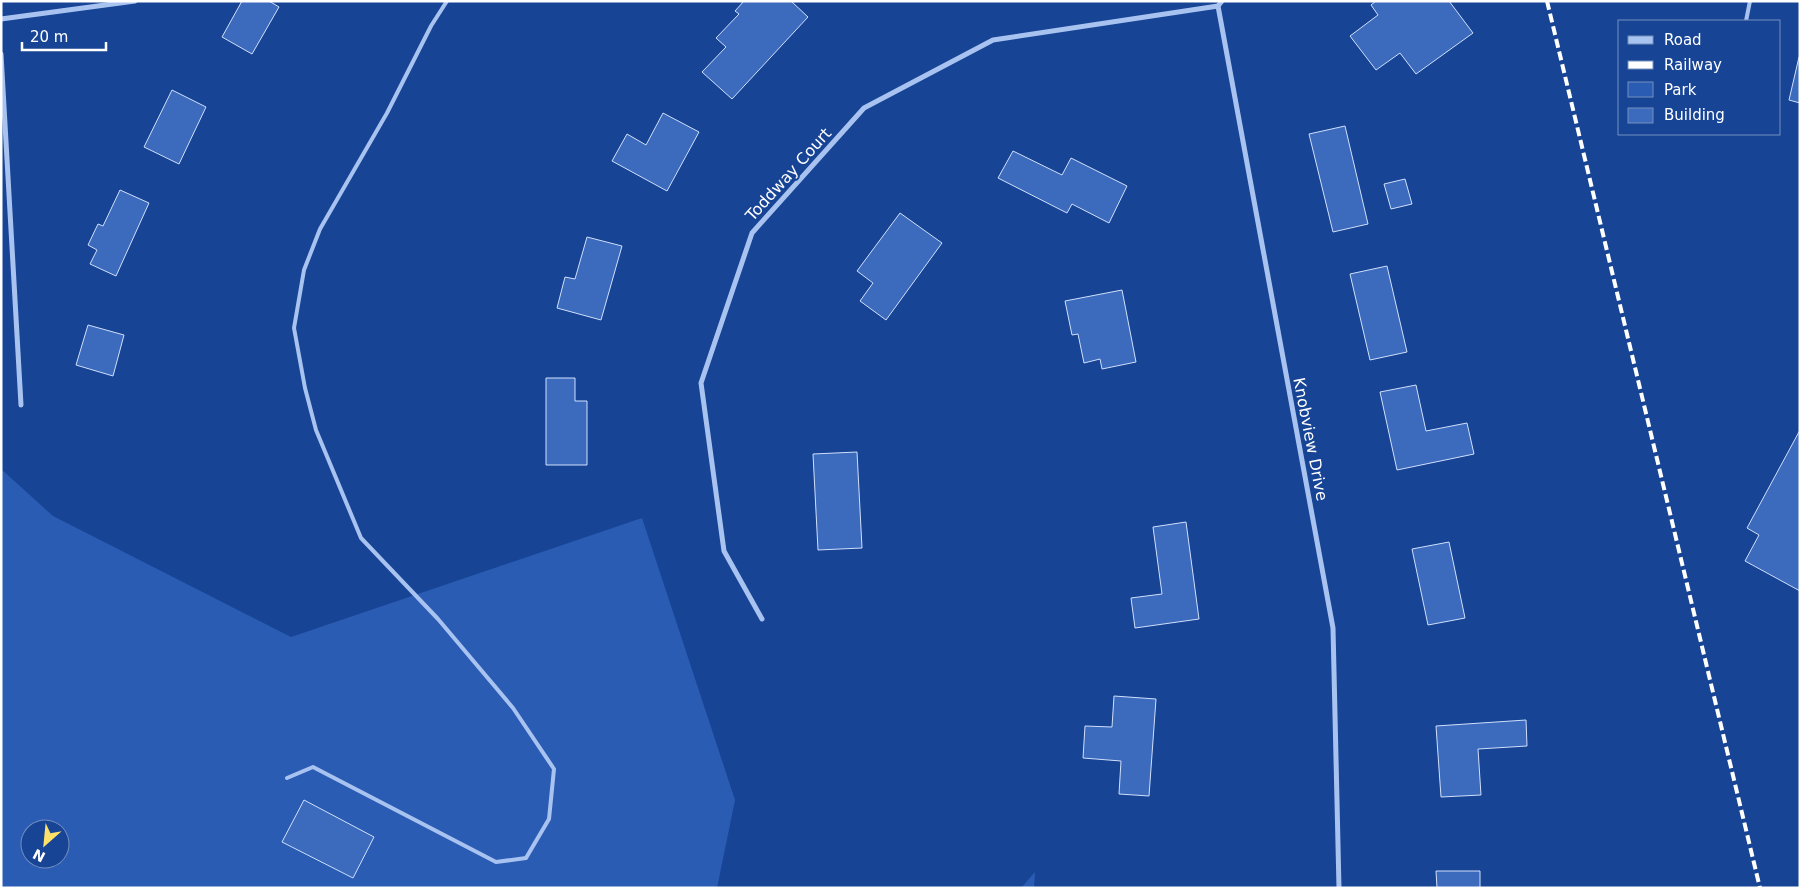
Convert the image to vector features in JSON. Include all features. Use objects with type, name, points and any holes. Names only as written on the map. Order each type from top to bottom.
[{"type":"street","points":[[1,19],[135,1]]},
{"type":"street","points":[[1218,6],[1222,1]]},
{"type":"street","name":"Toddway Court","points":[[762,619],[724,551],[702,383],[752,233],[864,108],[993,40],[1218,6]]},
{"type":"street","name":"Knobview Drive","points":[[1218,6],[1333,628],[1339,888]]},
{"type":"street","points":[[1,54],[21,405]]},
{"type":"lane","points":[[287,778],[313,767],[496,862],[526,858],[549,819],[554,769],[513,708],[438,619],[361,538],[316,430],[305,388],[294,328],[304,270],[320,229],[387,113],[431,26],[447,1]]},
{"type":"lane","points":[[1746,20],[1750,1]]},
{"type":"green space","points":[[1,469],[53,516],[291,637],[642,518],[735,800],[717,888],[1,888]]},
{"type":"green space","points":[[1035,872],[1034,888],[1021,888]]},
{"type":"building","points":[[242,1],[269,1],[279,7],[252,54],[222,37]]},
{"type":"building","points":[[744,1],[791,1],[808,17],[732,99],[702,72],[726,47],[716,38],[739,14],[735,11]]},
{"type":"building","points":[[1376,1],[1449,1],[1473,33],[1416,74],[1400,53],[1376,70],[1350,36],[1378,15],[1371,5]]},
{"type":"building","points":[[1800,57],[1800,103],[1789,100]]},
{"type":"building","points":[[172,90],[206,107],[179,164],[144,147]]},
{"type":"building","points":[[663,113],[699,132],[667,191],[612,161],[627,134],[646,145]]},
{"type":"building","points":[[1345,126],[1368,224],[1333,232],[1309,134]]},
{"type":"building","points":[[1013,151],[1062,175],[1071,158],[1127,186],[1109,223],[1072,204],[1067,213],[998,178]]},
{"type":"building","points":[[1405,179],[1412,204],[1391,209],[1384,184]]},
{"type":"building","points":[[120,190],[149,203],[116,276],[90,264],[97,250],[88,245],[98,224],[103,226]]},
{"type":"building","points":[[900,213],[942,243],[886,320],[860,301],[873,283],[857,271]]},
{"type":"building","points":[[587,237],[622,246],[601,320],[557,308],[565,277],[575,279]]},
{"type":"building","points":[[1387,266],[1407,352],[1370,360],[1350,274]]},
{"type":"building","points":[[1122,290],[1136,362],[1102,369],[1100,359],[1084,363],[1078,334],[1072,335],[1065,301]]},
{"type":"building","points":[[88,325],[124,335],[113,376],[76,365]]},
{"type":"building","points":[[546,378],[575,378],[575,401],[587,401],[587,465],[546,465]]},
{"type":"building","points":[[1416,385],[1426,431],[1467,423],[1474,454],[1397,470],[1380,392]]},
{"type":"building","points":[[1800,430],[1800,591],[1745,561],[1759,535],[1747,528]]},
{"type":"building","points":[[857,452],[862,548],[818,550],[813,454]]},
{"type":"building","points":[[1186,522],[1199,619],[1135,628],[1131,598],[1162,594],[1153,527]]},
{"type":"building","points":[[1449,542],[1465,618],[1428,625],[1412,549]]},
{"type":"building","points":[[1114,696],[1156,699],[1149,796],[1119,794],[1121,761],[1083,758],[1085,726],[1112,727]]},
{"type":"building","points":[[1526,720],[1527,746],[1478,749],[1481,795],[1441,797],[1436,726]]},
{"type":"building","points":[[304,800],[374,837],[353,878],[282,842]]},
{"type":"building","points":[[1436,871],[1480,871],[1480,888],[1437,888]]},
{"type":"railway","points":[[1547,1],[1760,888]]}]
